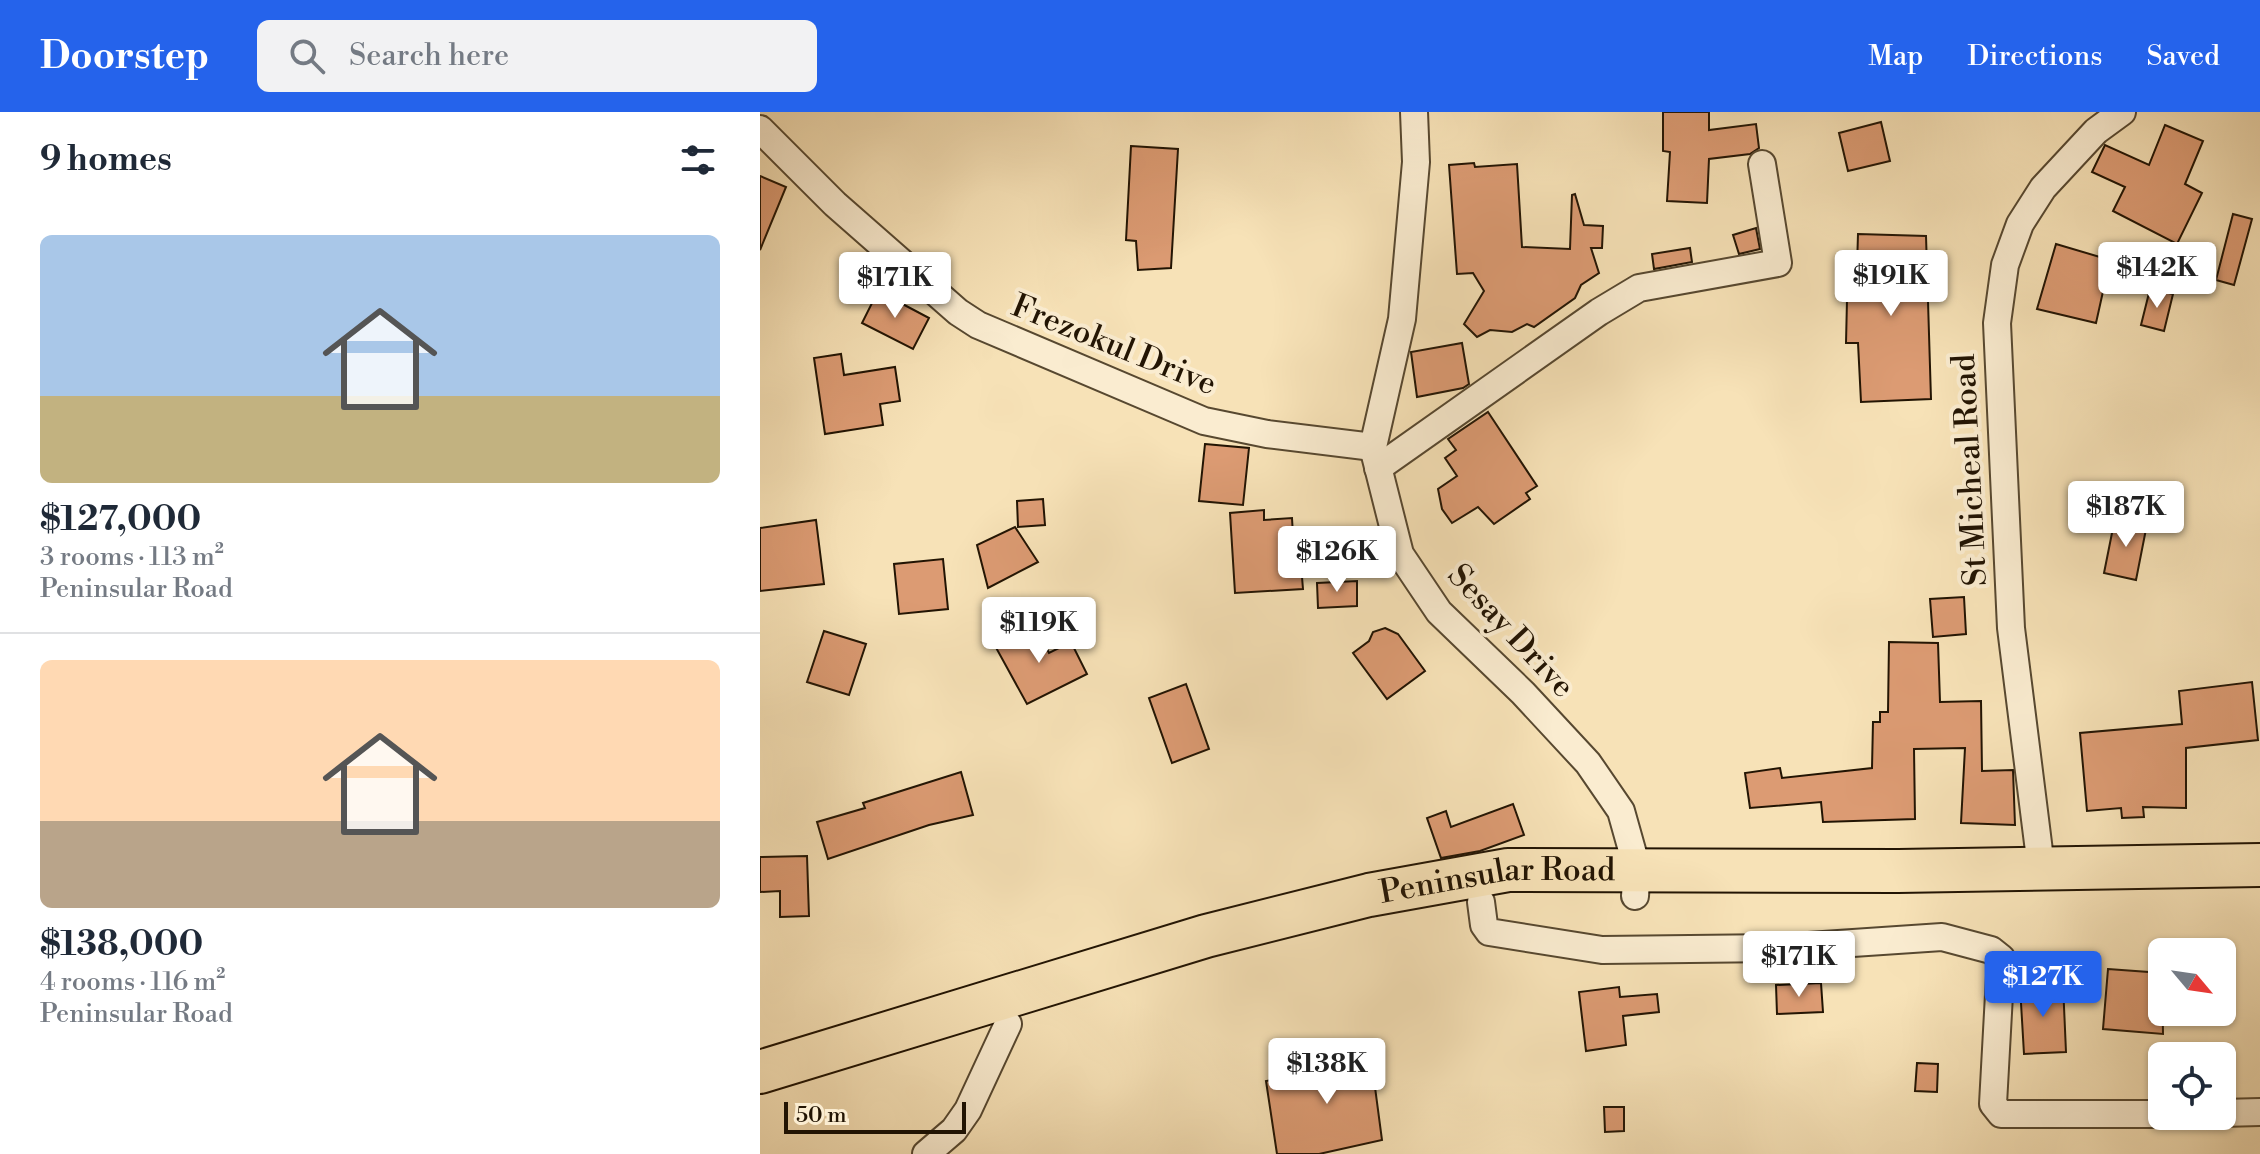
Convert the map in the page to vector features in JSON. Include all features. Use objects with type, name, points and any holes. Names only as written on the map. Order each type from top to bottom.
[{"type":"main road","name":"Peninsular Road","points":[[760,1099],[1211,962],[1380,917],[1636,882],[2041,867],[2260,865]]},
{"type":"main road","name":"Peninsular Road","points":[[760,1072],[1206,936],[1369,895],[1508,870],[1636,882],[2260,893]]},
{"type":"street","name":"Sesay Drive","points":[[1414,112],[1416,162],[1402,319],[1376,458],[1400,554],[1439,612],[1523,693],[1588,763],[1621,811],[1636,882]]},
{"type":"street","name":"St Micheal Road","points":[[2041,867],[2011,628],[1997,323],[2005,265],[2020,224],[2043,188],[2096,131],[2122,112]]},
{"type":"street","name":"Frezokul Drive","points":[[760,129],[835,204],[958,312],[978,325],[1204,421],[1376,458]]},
{"type":"street","points":[[1376,458],[1639,288],[1778,263],[1780,260],[1762,164]]},
{"type":"street","points":[[1481,902],[1484,925],[1489,932],[1602,950],[1778,948],[1942,937],[1991,950],[2001,958],[1993,1104],[2001,1114],[2148,1114]]},
{"type":"street","points":[[926,1154],[954,1130],[968,1110],[1008,1024]]},
{"type":"street","points":[[2236,1113],[2260,1112]]},
{"type":"building","points":[[1663,112],[1709,112],[1709,130],[1756,124],[1759,148],[1750,154],[1709,159],[1707,203],[1667,201],[1670,152],[1663,151]]},
{"type":"building","points":[[1881,122],[1890,161],[1848,171],[1839,133]]},
{"type":"building","points":[[2165,125],[2203,141],[2185,184],[2202,193],[2177,244],[2113,211],[2125,187],[2092,172],[2105,145],[2149,165]]},
{"type":"building","points":[[1131,146],[1178,149],[1171,268],[1138,270],[1136,241],[1126,240]]},
{"type":"building","points":[[1474,163],[1475,167],[1517,164],[1522,247],[1570,249],[1572,195],[1575,194],[1584,225],[1603,226],[1602,248],[1591,248],[1599,273],[1581,285],[1575,298],[1534,327],[1527,324],[1512,332],[1490,330],[1477,337],[1464,324],[1484,291],[1473,273],[1457,274],[1449,165]]},
{"type":"building","points":[[760,176],[786,187],[760,250]]},
{"type":"building","points":[[2233,214],[2252,219],[2234,285],[2216,280]]},
{"type":"building","points":[[1756,228],[1760,249],[1739,254],[1733,235]]},
{"type":"building","points":[[1858,234],[1926,236],[1931,399],[1861,402],[1858,343],[1846,343],[1847,300],[1856,300]]},
{"type":"building","points":[[2056,244],[2110,260],[2096,323],[2037,309]]},
{"type":"building","points":[[1690,248],[1692,262],[1654,269],[1652,254]]},
{"type":"building","points":[[2150,289],[2173,294],[2164,331],[2141,325]]},
{"type":"building","points":[[878,291],[929,318],[913,349],[862,323]]},
{"type":"building","points":[[1462,343],[1469,384],[1463,388],[1417,397],[1411,352]]},
{"type":"building","points":[[841,354],[844,375],[895,367],[900,401],[880,404],[883,425],[825,434],[814,358]]},
{"type":"building","points":[[1488,412],[1537,486],[1526,493],[1530,499],[1494,524],[1478,507],[1452,523],[1442,509],[1438,489],[1457,476],[1445,458],[1456,450],[1448,439]]},
{"type":"building","points":[[1205,444],[1249,448],[1243,505],[1199,501]]},
{"type":"building","points":[[1043,499],[1045,525],[1018,527],[1017,501]]},
{"type":"building","points":[[1264,510],[1264,520],[1292,518],[1294,553],[1300,553],[1303,589],[1235,593],[1230,513]]},
{"type":"building","points":[[2115,518],[2147,524],[2136,580],[2104,573]]},
{"type":"building","points":[[816,520],[824,584],[760,591],[760,528]]},
{"type":"building","points":[[1015,527],[1038,562],[988,588],[977,545]]},
{"type":"building","points":[[943,559],[948,609],[899,614],[894,564]]},
{"type":"building","points":[[1357,581],[1357,606],[1318,608],[1317,583]]},
{"type":"building","points":[[1964,597],[1966,634],[1933,637],[1930,599]]},
{"type":"building","points":[[1385,628],[1398,634],[1425,671],[1387,699],[1353,653],[1369,641],[1373,632]]},
{"type":"building","points":[[824,631],[866,644],[849,695],[807,682]]},
{"type":"building","points":[[1038,631],[1049,653],[1071,642],[1087,674],[1027,704],[994,644],[1015,633],[1019,640]]},
{"type":"building","points":[[1889,642],[1938,643],[1940,702],[1981,701],[1982,771],[2013,770],[2015,825],[1961,823],[1965,748],[1914,749],[1915,819],[1823,822],[1821,802],[1750,808],[1745,773],[1780,768],[1782,778],[1872,768],[1873,722],[1880,722],[1880,712],[1888,712]]},
{"type":"building","points":[[2252,682],[2258,740],[2186,748],[2186,808],[2143,807],[2144,817],[2122,818],[2121,808],[2087,811],[2080,733],[2182,724],[2179,691]]},
{"type":"building","points":[[1186,684],[1209,749],[1172,763],[1149,698]]},
{"type":"building","points":[[961,772],[973,815],[929,825],[828,859],[817,822],[865,808],[863,803]]},
{"type":"building","points":[[1513,804],[1524,835],[1480,851],[1441,858],[1427,818],[1446,811],[1451,827]]},
{"type":"building","points":[[807,856],[809,916],[780,917],[780,891],[760,892],[760,857]]},
{"type":"building","points":[[2108,969],[2148,972],[2148,1026],[2163,1026],[2163,1034],[2103,1029]]},
{"type":"building","points":[[1821,983],[1823,1012],[1777,1014],[1776,985]]},
{"type":"building","points":[[2063,984],[2066,1052],[2024,1054],[2020,986]]},
{"type":"building","points":[[1619,987],[1620,997],[1657,994],[1659,1012],[1623,1016],[1626,1045],[1586,1051],[1579,992]]},
{"type":"building","points":[[1369,1042],[1382,1140],[1319,1154],[1277,1154],[1266,1081],[1336,1070],[1334,1044]]},
{"type":"building","points":[[1917,1063],[1938,1064],[1937,1092],[1915,1091]]},
{"type":"building","points":[[1604,1107],[1624,1107],[1624,1131],[1605,1132]]}]
